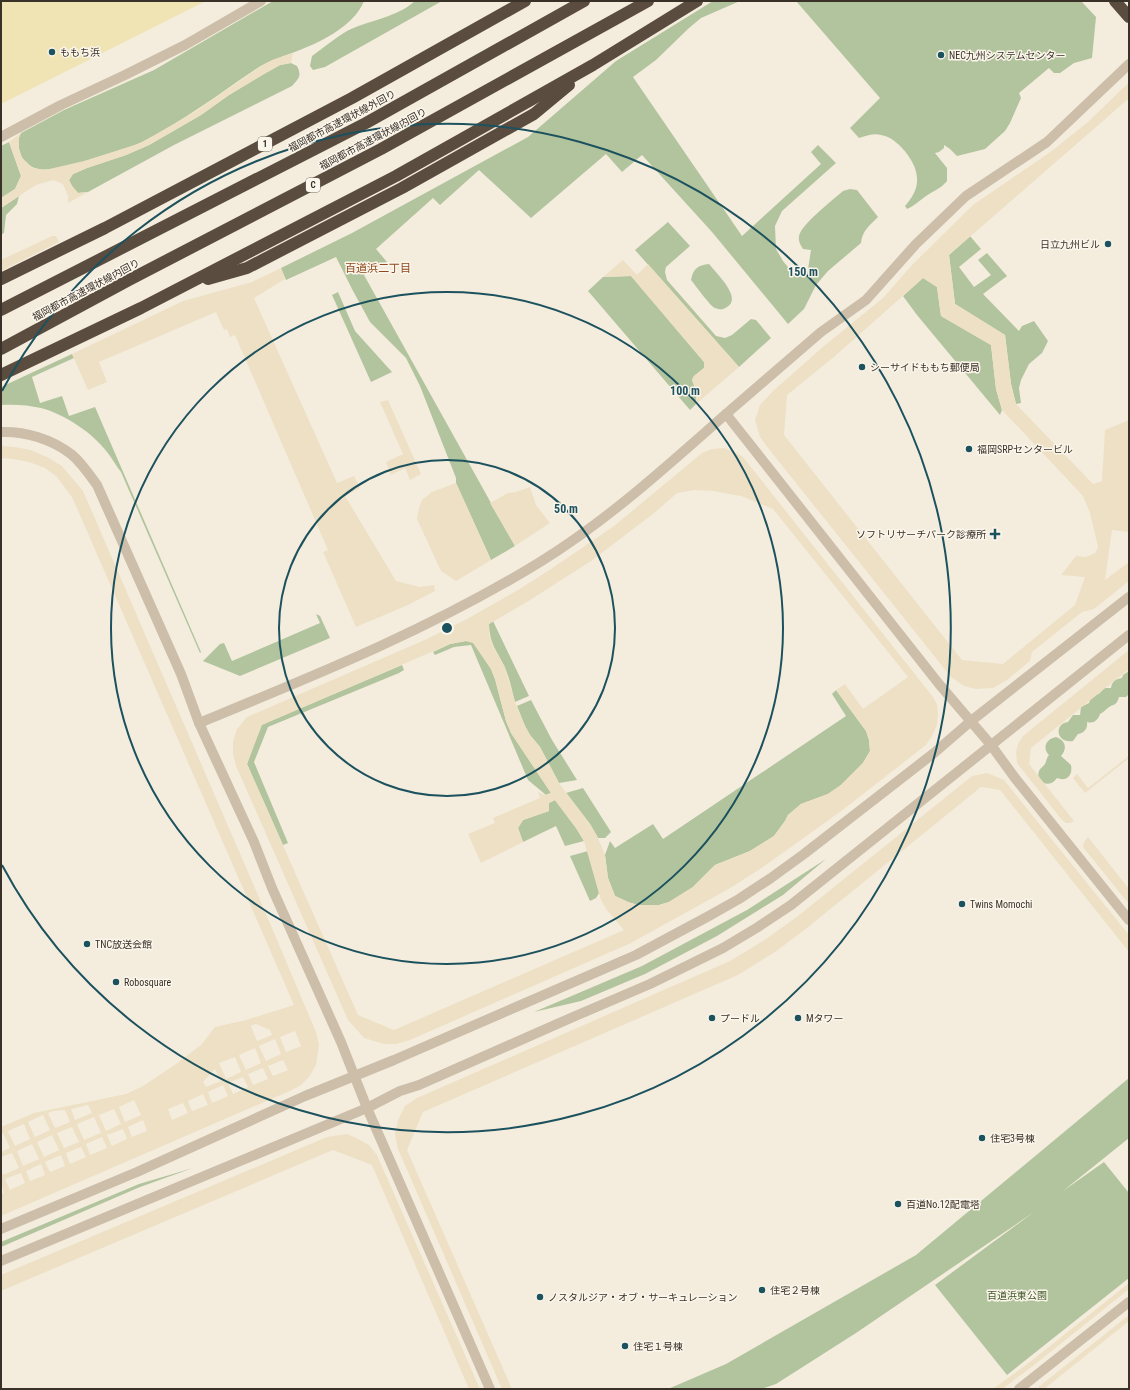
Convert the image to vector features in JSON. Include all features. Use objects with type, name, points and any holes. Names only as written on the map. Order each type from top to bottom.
[{"type":"highway","name":"1","points":[[1,279],[104,228],[352,98],[525,1]]},
{"type":"highway","name":"福岡都市高速環状線外回り","points":[[1,310],[366,122],[584,1]]},
{"type":"highway","name":"福岡都市高速環状線内回り","points":[[1,349],[129,280],[381,149],[648,1]]},
{"type":"highway","points":[[1,375],[141,308],[396,176],[593,65],[697,1]]},
{"type":"highway","points":[[1115,1],[1129,17]]},
{"type":"street","points":[[1,137],[61,105],[185,45],[262,1]]},
{"type":"street","points":[[200,723],[421,628],[516,577],[574,540],[636,493],[821,332],[866,300],[919,241],[966,196],[1047,142],[1129,64]]},
{"type":"street","points":[[726,414],[934,678],[972,721],[1129,920]]},
{"type":"street","points":[[1,432],[15,431],[29,434],[56,445],[76,458],[97,485],[181,674],[200,723],[254,842],[272,888],[338,1035],[367,1108],[490,1389]]},
{"type":"street","points":[[1,1229],[137,1172],[354,1075],[394,1060],[636,955],[739,899],[804,854],[928,758],[972,721],[1129,597]]},
{"type":"street","points":[[1,1262],[367,1108],[400,1091],[419,1085],[573,1016],[650,984],[723,948],[791,905],[1129,634]]},
{"type":"street","points":[[1019,1389],[1129,1302]]},
{"type":"green space","points":[[273,1],[364,1],[352,19],[334,33],[312,45],[259,67],[187,116],[142,142],[101,157],[59,168],[35,168],[23,159],[18,146],[21,133],[64,110],[154,70]]},
{"type":"green space","points":[[415,1],[442,1],[325,67],[313,70],[310,66],[312,56],[347,31],[391,15],[408,7]]},
{"type":"green space","points":[[713,1],[740,1],[701,18],[656,60],[633,77],[742,236],[821,164],[811,152],[818,145],[836,163],[782,211],[775,226],[776,249],[792,272],[807,276],[811,250],[803,249],[801,246],[799,239],[801,232],[825,206],[843,191],[850,189],[857,190],[878,217],[865,232],[861,243],[828,271],[816,285],[804,309],[788,324],[712,232],[642,155],[622,172],[606,154],[531,218],[479,170],[440,205],[433,198],[376,249],[387,262],[364,275],[515,546],[491,560],[456,483],[456,478],[420,386],[406,358],[370,322],[336,257],[286,280],[281,268],[352,233],[528,137],[616,61]]},
{"type":"green space","points":[[796,1],[1081,1],[1096,17],[1092,58],[1074,63],[1060,73],[1054,73],[1049,68],[1019,93],[1021,98],[1010,123],[1005,131],[985,149],[957,156],[944,145],[944,148],[935,153],[947,168],[947,181],[940,188],[907,209],[905,206],[914,194],[917,182],[914,165],[910,158],[899,145],[887,137],[876,134],[859,138],[850,128],[880,98]]},
{"type":"green space","points":[[291,63],[297,66],[299,72],[298,79],[292,86],[174,145],[88,192],[78,193],[72,186],[69,180],[73,174],[149,145],[201,115],[229,95],[264,74],[280,65]]},
{"type":"green space","points":[[9,142],[21,176],[15,189],[1,198],[1,146]]},
{"type":"green space","points":[[19,196],[17,204],[6,215],[4,233],[1,235],[1,208]]},
{"type":"green space","points":[[668,222],[690,246],[666,267],[665,272],[667,280],[716,336],[725,338],[732,335],[751,319],[756,320],[771,338],[739,367],[635,250]]},
{"type":"green space","points":[[970,236],[981,249],[959,267],[974,287],[991,275],[978,260],[987,253],[1007,276],[983,294],[1019,331],[1022,326],[1034,321],[1048,341],[1042,353],[1029,364],[1021,380],[1019,388],[1021,403],[1016,404],[1011,384],[1005,335],[955,304],[949,255]]},
{"type":"green space","points":[[709,264],[727,286],[732,298],[731,303],[723,309],[715,308],[691,280],[693,273],[697,268],[702,265]]},
{"type":"green space","points":[[631,276],[704,362],[704,368],[694,376],[692,380],[696,391],[696,404],[690,410],[588,291],[603,277]]},
{"type":"green space","points":[[923,278],[937,287],[941,316],[991,345],[996,389],[1002,410],[1000,415],[903,296]]},
{"type":"green space","points":[[338,292],[355,331],[392,372],[371,382],[332,295]]},
{"type":"green space","points":[[72,354],[74,358],[32,377],[40,403],[62,396],[69,416],[95,407],[201,652],[200,653],[121,472],[107,452],[86,431],[50,411],[31,406],[1,405],[1,387]]},
{"type":"green space","points":[[316,614],[320,616],[330,638],[240,676],[203,661],[220,644],[224,643],[232,661],[320,623]]},
{"type":"green space","points":[[493,621],[529,696],[515,702],[507,672],[494,648],[491,638],[489,624]]},
{"type":"green space","points":[[466,641],[473,642],[491,669],[511,733],[551,793],[546,795],[528,780],[471,645],[454,647],[435,655],[433,652],[450,644]]},
{"type":"green space","points":[[402,665],[404,670],[399,673],[268,727],[254,762],[288,843],[283,845],[247,764],[261,725]]},
{"type":"green space","points":[[1129,671],[1129,694],[1126,697],[1119,697],[1116,704],[1100,714],[1095,721],[1087,722],[1087,727],[1085,730],[1078,734],[1073,741],[1063,740],[1060,737],[1060,726],[1068,722],[1073,715],[1080,715],[1081,707],[1089,703],[1092,697],[1100,693],[1104,688],[1111,688],[1115,681],[1122,678],[1123,675]]},
{"type":"green space","points":[[836,690],[866,731],[870,751],[863,763],[841,785],[828,794],[801,804],[788,815],[774,836],[750,851],[715,865],[693,887],[669,902],[659,905],[638,905],[615,896],[608,878],[605,855],[610,841],[615,848],[653,824],[663,839],[846,716],[832,694]]},
{"type":"green space","points":[[531,700],[552,740],[577,780],[559,783],[540,747],[530,735],[517,706]]},
{"type":"green space","points":[[1056,737],[1063,742],[1065,747],[1061,756],[1071,765],[1071,772],[1068,777],[1064,779],[1057,778],[1051,783],[1047,784],[1039,779],[1038,775],[1049,755],[1046,750],[1046,744]]},
{"type":"green space","points":[[583,788],[611,832],[605,838],[598,838],[590,824],[566,793]]},
{"type":"green space","points":[[555,800],[584,841],[565,846],[556,826],[523,842],[518,828],[523,820],[549,811],[549,803]]},
{"type":"green space","points":[[588,851],[599,893],[596,898],[590,901],[570,856]]},
{"type":"green space","points":[[826,859],[783,895],[717,936],[645,974],[581,1001],[534,1012],[642,966],[747,910]]},
{"type":"green space","name":"百道浜東公園","points":[[1129,1078],[1129,1138],[1063,1191],[1104,1162],[1129,1193],[1129,1278],[1007,1375],[935,1285],[1034,1212],[856,1333],[776,1384],[761,1389],[668,1389],[726,1364],[916,1255]]},
{"type":"green space","points":[[193,1168],[140,1187],[1,1247],[1,1242],[139,1184]]},
{"type":"sand","name":"ももち浜","points":[[1,1],[206,1],[1,104]]},
{"type":"shaded area","points":[[293,53],[291,63],[280,65],[264,74],[229,95],[201,115],[149,145],[73,174],[69,180],[72,186],[78,193],[88,192],[68,203],[68,196],[63,184],[53,180],[36,185],[1,208],[1,198],[15,189],[21,176],[9,142],[21,133],[19,138],[19,148],[22,158],[33,168],[45,170],[84,161],[141,143],[196,111],[260,67],[272,60]]},
{"type":"shaded area","points":[[1129,83],[1129,100],[1127,100],[949,255],[955,304],[1005,335],[1011,384],[1016,404],[1093,484],[1102,481],[1105,430],[1129,420],[1129,532],[1112,530],[1105,580],[1129,562],[1129,581],[1094,609],[1082,612],[1032,652],[1030,661],[1007,680],[993,688],[976,689],[964,686],[951,677],[768,448],[760,437],[755,420],[760,405],[773,391],[824,346],[883,298],[913,264],[973,205],[1053,150],[1089,121]],"holes":[[[923,278],[937,287],[941,316],[991,345],[996,389],[1002,410],[1083,496],[1090,513],[1098,547],[1095,553],[1086,557],[1076,556],[1061,575],[1085,577],[1075,605],[1003,664],[962,660],[784,435],[787,395],[834,357]]]},
{"type":"shaded area","points":[[52,236],[56,236],[59,242],[1,271],[1,260]]},
{"type":"shaded area","points":[[623,260],[637,275],[648,264],[739,367],[696,404],[696,391],[692,380],[694,376],[704,368],[704,362],[631,276],[603,277]]},
{"type":"shaded area","points":[[281,268],[285,279],[254,298],[337,483],[354,476],[360,488],[345,496],[396,581],[420,587],[434,585],[435,591],[408,605],[356,627],[323,552],[328,550],[235,335],[230,337],[227,329],[224,330],[216,312],[99,362],[107,382],[88,390],[72,354],[183,301],[252,282]]},
{"type":"shaded area","points":[[388,400],[421,474],[410,480],[405,468],[391,475],[386,462],[403,454],[380,402]]},
{"type":"shaded area","points":[[1,446],[31,450],[62,466],[83,491],[258,895],[316,1032],[319,1045],[316,1065],[309,1077],[301,1085],[292,1090],[1,1216],[1,1194],[4,1193],[1,1182],[1,1170],[3,1175],[19,1168],[12,1153],[1,1157],[1,1152],[10,1148],[3,1133],[1,1134],[1,1127],[34,1113],[126,1094],[143,1086],[176,1064],[201,1045],[215,1027],[246,1020],[294,1005],[72,497],[56,476],[45,468],[29,462],[1,458]],"holes":[[[256,1024],[270,1030],[272,1035],[257,1041],[251,1026]],[[295,1031],[301,1046],[286,1052],[280,1037]],[[275,1039],[281,1054],[266,1061],[259,1046]],[[255,1048],[261,1063],[246,1070],[239,1055]],[[235,1057],[241,1072],[226,1079],[219,1063]],[[283,1060],[288,1070],[273,1076],[268,1066]],[[263,1068],[268,1079],[253,1085],[248,1074]],[[215,1069],[221,1081],[206,1087],[203,1082]],[[243,1077],[248,1087],[233,1094],[228,1083]],[[223,1085],[228,1096],[212,1103],[208,1092]],[[203,1094],[208,1105],[192,1111],[188,1101]],[[134,1100],[141,1115],[125,1122],[119,1107]],[[183,1103],[188,1113],[172,1120],[168,1109]],[[88,1105],[92,1113],[75,1120],[71,1109]],[[114,1109],[121,1124],[106,1131],[99,1115]],[[65,1110],[70,1122],[55,1128],[48,1113]],[[43,1115],[50,1130],[35,1137],[28,1122]],[[94,1117],[101,1133],[84,1140],[77,1124]],[[143,1120],[147,1131],[132,1137],[128,1127]],[[24,1124],[30,1139],[15,1146],[8,1131]],[[72,1127],[79,1142],[64,1148],[57,1133]],[[123,1129],[127,1139],[112,1146],[107,1135]],[[52,1135],[59,1150],[44,1157],[37,1142]],[[102,1137],[107,1148],[90,1155],[86,1144]],[[32,1144],[39,1159],[23,1166],[17,1151]],[[81,1147],[86,1157],[70,1164],[66,1153]],[[61,1155],[65,1166],[50,1172],[45,1162]],[[41,1164],[45,1175],[30,1181],[26,1171]],[[21,1173],[25,1183],[10,1190],[5,1179]]]},
{"type":"shaded area","points":[[724,448],[743,457],[933,697],[937,704],[938,714],[937,725],[932,736],[926,745],[840,812],[763,867],[732,887],[631,943],[410,1040],[396,1044],[384,1044],[364,1038],[348,1020],[236,766],[233,754],[233,741],[237,729],[247,717],[427,639],[467,619],[518,590],[614,526],[702,453],[712,449]],"holes":[[[694,490],[713,491],[741,496],[773,509],[908,677],[863,709],[845,684],[836,690],[866,731],[870,751],[863,763],[841,785],[828,794],[801,804],[788,815],[774,836],[750,851],[715,865],[693,887],[669,902],[659,905],[638,905],[615,896],[608,878],[605,855],[597,836],[590,824],[559,783],[540,747],[525,726],[515,702],[505,667],[492,644],[489,634],[489,624],[527,602],[591,561],[653,514],[677,493]],[[466,641],[473,643],[491,669],[511,733],[551,793],[545,795],[538,792],[540,798],[493,818],[495,823],[468,834],[481,863],[523,842],[518,828],[523,820],[549,811],[549,803],[555,800],[584,841],[601,900],[606,909],[624,930],[394,1030],[358,1015],[247,764],[262,725],[450,644]]]},
{"type":"shaded area","points":[[456,483],[491,560],[456,581],[441,571],[417,519],[422,500],[432,492]]},
{"type":"shaded area","points":[[530,487],[536,505],[550,523],[515,546],[490,503],[508,493]]},
{"type":"shaded area","points":[[1129,650],[1129,669],[1031,748],[1029,764],[1074,821],[1066,823],[1062,820],[1017,763],[1016,752],[1018,744],[1023,736]]},
{"type":"shaded area","points":[[1129,756],[1129,758],[1085,793],[1073,778],[1077,774],[1088,788]]},
{"type":"shaded area","points":[[987,773],[1004,780],[1129,935],[1129,952],[1000,790],[981,787],[807,928],[775,952],[738,975],[423,1112],[407,1150],[512,1389],[502,1389],[398,1149],[395,1134],[398,1120],[405,1106],[417,1098],[730,961],[766,939],[798,916],[972,776]]},
{"type":"shaded area","points":[[1088,837],[1129,889],[1129,904],[1083,847],[1084,842]]},
{"type":"shaded area","points":[[347,1134],[369,1145],[377,1155],[480,1389],[469,1389],[372,1165],[333,1150],[1,1291],[1,1275],[327,1137]]},
{"type":"shaded area","points":[[1129,1283],[1129,1289],[1033,1366],[1002,1389],[993,1389],[1030,1362]]},
{"type":"shaded area","points":[[1129,1315],[1129,1321],[1044,1389],[1036,1389]]},
{"type":"place","name":"ももち浜","points":[[52,52]]},
{"type":"place","name":"NEC九州システムセンター","points":[[941,55]]},
{"type":"place","name":"日立九州ビル","points":[[1108,244]]},
{"type":"place","name":"シーサイドももち郵便局","points":[[862,367]]},
{"type":"place","name":"福岡SRPセンタービル","points":[[969,449]]},
{"type":"place","name":"ソフトリサーチパーク診療所","points":[[995,534]]},
{"type":"place","name":"Twins Momochi","points":[[962,904]]},
{"type":"place","name":"TNC放送会館","points":[[87,944]]},
{"type":"place","name":"Robosquare","points":[[116,982]]},
{"type":"place","name":"プードル","points":[[712,1018]]},
{"type":"place","name":"Mタワー","points":[[798,1018]]},
{"type":"place","name":"住宅3号棟","points":[[982,1138]]},
{"type":"place","name":"百道No.12配電塔","points":[[898,1204]]},
{"type":"place","name":"住宅２号棟","points":[[762,1290]]},
{"type":"place","name":"ノスタルジア・オブ・サーキュレーション","points":[[540,1297]]},
{"type":"place","name":"住宅１号棟","points":[[625,1346]]},
{"type":"district","name":"百道浜二丁目","points":[[378,268]]}]
